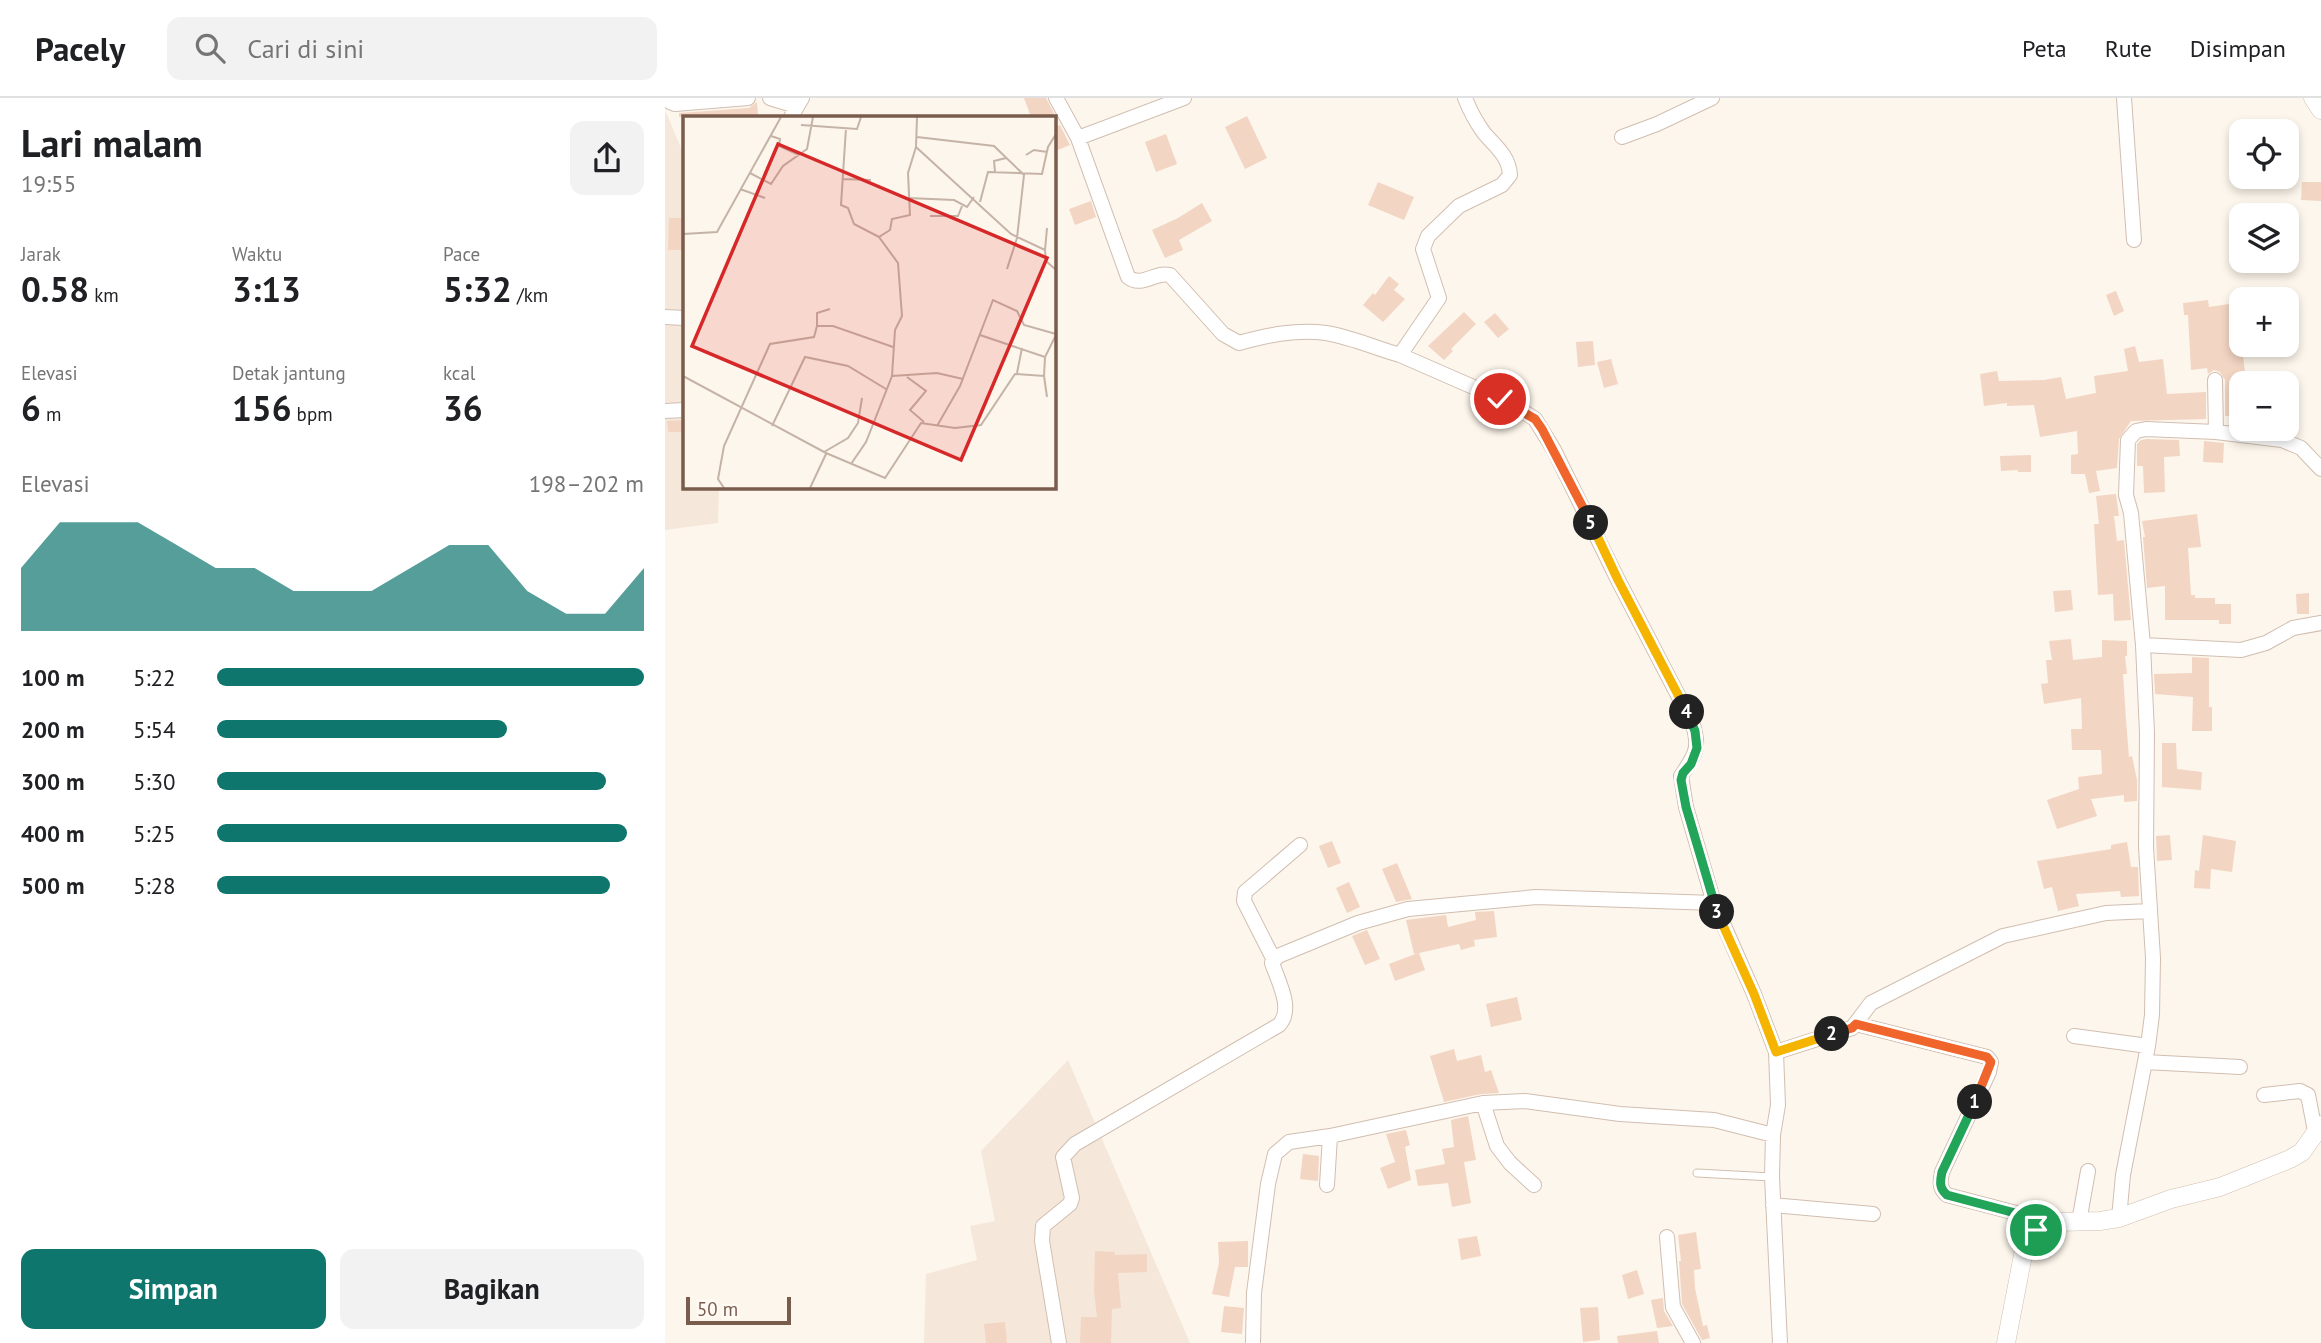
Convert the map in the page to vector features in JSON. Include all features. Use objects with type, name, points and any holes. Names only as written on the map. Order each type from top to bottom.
[{"type":"street","points":[[669,98],[670,102],[675,104],[748,98]]},
{"type":"street","points":[[770,98],[797,107]]},
{"type":"street","points":[[1056,98],[1078,138],[1131,281],[1138,282],[1163,273],[1170,275],[1223,334],[1239,343],[1273,334],[1326,333],[1399,355],[1513,405],[1535,419],[1542,429],[1692,722],[1697,740],[1691,764],[1681,780],[1686,807],[1714,903],[1751,986],[1776,1052],[1778,1105],[1773,1135],[1772,1177],[1780,1343]]},
{"type":"street","points":[[1078,138],[1184,98]]},
{"type":"street","points":[[1399,355],[1439,296],[1423,249],[1427,236],[1459,206],[1502,185],[1510,175],[1510,168],[1502,152],[1472,116],[1465,98]]},
{"type":"street","points":[[1622,136],[1657,124],[1712,98]]},
{"type":"street","points":[[2124,98],[2134,240]]},
{"type":"street","points":[[2313,98],[2321,110]]},
{"type":"street","points":[[665,317],[683,318]]},
{"type":"street","points":[[2215,380],[2216,432]]},
{"type":"street","points":[[665,411],[683,410]]},
{"type":"street","points":[[2119,1218],[2123,1175],[2148,1046],[2154,937],[2146,847],[2147,733],[2143,645],[2132,525],[2126,495],[2128,439],[2136,431],[2146,429],[2271,438],[2292,443],[2321,469]]},
{"type":"street","points":[[2143,645],[2241,650],[2266,643],[2293,628],[2321,623]]},
{"type":"street","points":[[1274,960],[1244,901],[1245,892],[1300,845]]},
{"type":"street","points":[[1059,1343],[1042,1241],[1043,1226],[1070,1204],[1072,1198],[1063,1157],[1075,1144],[1279,1025],[1285,1019],[1285,1000],[1272,963],[1278,956],[1358,923],[1408,909],[1536,897],[1714,903]]},
{"type":"street","points":[[1776,1052],[1852,1028],[1871,1003],[1991,941],[2106,913],[2150,911]]},
{"type":"street","points":[[1856,1024],[1987,1057],[1991,1062],[1989,1072],[1942,1172],[1942,1191],[1947,1195],[2019,1214],[2042,1226]]},
{"type":"street","points":[[2074,1036],[2148,1046]]},
{"type":"street","points":[[2145,1062],[2240,1067]]},
{"type":"street","points":[[2006,1343],[2024,1255],[2032,1234],[2042,1226],[2057,1222],[2119,1218],[2171,1199],[2220,1187],[2290,1160],[2302,1152],[2318,1128],[2308,1095],[2300,1091],[2264,1095]]},
{"type":"street","points":[[1253,1343],[1254,1293],[1259,1249],[1275,1154],[1289,1142],[1330,1136],[1483,1103],[1525,1101],[1619,1114],[1714,1120],[1773,1135]]},
{"type":"street","points":[[1483,1103],[1497,1146],[1510,1163],[1534,1185]]},
{"type":"street","points":[[1327,1185],[1330,1136]]},
{"type":"street","points":[[2079,1222],[2088,1171]]},
{"type":"street","points":[[1773,1205],[1874,1214]]},
{"type":"street","points":[[1667,1237],[1673,1307],[1693,1343]]},
{"type":"lane","points":[[1697,1173],[1772,1177]]},
{"type":"shaded area","points":[[665,110],[683,153],[683,488],[719,488],[718,523],[665,530]]},
{"type":"shaded area","points":[[1068,1060],[1190,1343],[924,1343],[926,1274],[977,1260],[970,1226],[995,1221],[981,1151]]},
{"type":"building","points":[[1024,98],[1046,98],[1056,117],[1055,116],[1031,116]]},
{"type":"building","points":[[757,102],[758,116],[679,117],[679,113],[749,108]]},
{"type":"building","points":[[1247,116],[1267,158],[1245,169],[1225,127]]},
{"type":"building","points":[[1060,125],[1070,145],[1055,151],[1055,127]]},
{"type":"building","points":[[1166,134],[1177,164],[1156,172],[1145,142]]},
{"type":"building","points":[[1378,182],[1414,197],[1404,220],[1368,205]]},
{"type":"building","points":[[2302,182],[2321,182],[2321,201],[2301,200]]},
{"type":"building","points":[[1091,201],[1096,217],[1075,225],[1069,209]]},
{"type":"building","points":[[1202,203],[1212,221],[1179,240],[1183,250],[1165,258],[1152,230]]},
{"type":"building","points":[[669,218],[683,218],[683,250],[668,250]]},
{"type":"building","points":[[1389,276],[1399,284],[1394,290],[1405,299],[1383,322],[1363,305],[1373,293],[1375,295]]},
{"type":"building","points":[[2116,291],[2124,311],[2114,316],[2106,295]]},
{"type":"building","points":[[2208,300],[2209,307],[2229,304],[2229,357],[2243,357],[2245,371],[2229,371],[2229,416],[2225,416],[2225,380],[2220,372],[2214,370],[2208,374],[2207,368],[2191,370],[2188,315],[2184,315],[2183,303]]},
{"type":"building","points":[[1464,312],[1476,324],[1444,360],[1428,346]]},
{"type":"building","points":[[1495,313],[1509,329],[1498,338],[1484,322]]},
{"type":"building","points":[[1593,341],[1595,365],[1578,367],[1576,342]]},
{"type":"building","points":[[2135,346],[2139,362],[2163,359],[2167,394],[2206,392],[2206,419],[2131,421],[2119,439],[2117,468],[2096,471],[2100,491],[2089,493],[2085,474],[2071,474],[2071,455],[2078,454],[2077,431],[2040,437],[2034,405],[2007,406],[2007,403],[1984,406],[1980,374],[1997,371],[1999,381],[2061,377],[2066,399],[2096,393],[2094,376],[2128,371],[2124,349]]},
{"type":"building","points":[[1611,359],[1618,384],[1604,388],[1597,362]]},
{"type":"building","points":[[683,420],[683,432],[668,432],[667,421]]},
{"type":"building","points":[[2147,439],[2179,440],[2180,456],[2164,457],[2165,492],[2144,493],[2143,466],[2137,466],[2137,444]]},
{"type":"building","points":[[2204,441],[2224,443],[2223,463],[2203,462]]},
{"type":"building","points":[[2031,455],[2031,472],[2001,471],[2000,456]]},
{"type":"building","points":[[2116,494],[2119,516],[2114,516],[2117,541],[2124,540],[2131,620],[2114,621],[2113,594],[2098,595],[2094,524],[2099,524],[2096,496]]},
{"type":"building","points":[[2197,514],[2201,547],[2188,548],[2191,595],[2195,595],[2195,598],[2215,598],[2215,604],[2231,604],[2231,624],[2219,624],[2219,620],[2165,620],[2165,586],[2147,588],[2142,521]]},
{"type":"building","points":[[2071,590],[2073,610],[2055,612],[2053,591]]},
{"type":"building","points":[[2309,593],[2309,614],[2297,614],[2296,594]]},
{"type":"building","points":[[2071,639],[2073,660],[2102,657],[2102,640],[2127,641],[2127,674],[2123,674],[2129,757],[2132,756],[2137,780],[2137,801],[2124,802],[2124,795],[2091,799],[2097,816],[2057,829],[2047,800],[2079,789],[2078,777],[2102,774],[2101,750],[2072,750],[2071,729],[2082,729],[2081,698],[2044,704],[2041,684],[2048,683],[2046,660],[2052,660],[2049,641]]},
{"type":"building","points":[[2192,657],[2209,658],[2212,731],[2192,731],[2193,697],[2155,694],[2154,674],[2192,673]]},
{"type":"building","points":[[2162,743],[2176,743],[2177,769],[2202,772],[2201,790],[2162,787]]},
{"type":"building","points":[[2170,835],[2172,860],[2157,861],[2156,836]]},
{"type":"building","points":[[2203,835],[2236,841],[2232,872],[2211,869],[2210,889],[2194,888]]},
{"type":"building","points":[[1332,841],[1341,863],[1328,868],[1319,846]]},
{"type":"building","points":[[2127,842],[2131,867],[2138,867],[2139,896],[2121,897],[2120,891],[2076,894],[2079,906],[2058,911],[2052,887],[2044,889],[2037,861],[2111,849],[2111,845]]},
{"type":"building","points":[[1397,863],[1412,899],[1396,902],[1382,869]]},
{"type":"building","points":[[1349,882],[1360,907],[1347,913],[1336,888]]},
{"type":"building","points":[[1494,911],[1497,937],[1474,940],[1475,946],[1461,950],[1459,944],[1419,953],[1425,970],[1395,981],[1389,964],[1418,953],[1414,954],[1406,920],[1446,915],[1448,927],[1476,920],[1475,912]]},
{"type":"building","points":[[1367,930],[1380,959],[1365,965],[1352,936]]},
{"type":"building","points":[[1517,997],[1522,1020],[1491,1027],[1486,1004]]},
{"type":"building","points":[[1454,1049],[1457,1061],[1481,1055],[1485,1072],[1491,1070],[1499,1093],[1444,1102],[1430,1056]]},
{"type":"building","points":[[1468,1116],[1476,1160],[1464,1162],[1471,1203],[1452,1207],[1448,1183],[1418,1186],[1415,1170],[1445,1164],[1442,1149],[1454,1147],[1451,1120]]},
{"type":"building","points":[[1406,1130],[1410,1145],[1405,1147],[1411,1180],[1388,1189],[1380,1168],[1395,1162],[1386,1134]]},
{"type":"building","points":[[1303,1154],[1319,1156],[1318,1181],[1300,1179]]},
{"type":"building","points":[[1696,1232],[1701,1269],[1694,1270],[1695,1288],[1703,1326],[1707,1325],[1710,1338],[1702,1340],[1682,1304],[1679,1261],[1678,1235]]},
{"type":"building","points":[[1477,1236],[1481,1256],[1461,1260],[1458,1239]]},
{"type":"building","points":[[1248,1241],[1248,1267],[1235,1267],[1229,1297],[1212,1294],[1219,1263],[1218,1242]]},
{"type":"building","points":[[1095,1251],[1115,1252],[1115,1255],[1147,1254],[1147,1272],[1118,1273],[1121,1308],[1112,1309],[1111,1343],[1080,1343],[1081,1317],[1097,1317],[1094,1291]]},
{"type":"building","points":[[1637,1270],[1644,1294],[1628,1299],[1622,1275]]},
{"type":"building","points":[[1663,1298],[1664,1311],[1673,1326],[1657,1328],[1651,1300]]},
{"type":"building","points":[[1224,1306],[1244,1308],[1242,1334],[1221,1332]]},
{"type":"building","points":[[1598,1307],[1600,1340],[1583,1342],[1580,1308]]},
{"type":"building","points":[[1005,1322],[1007,1343],[986,1343],[984,1324]]},
{"type":"building","points":[[1657,1331],[1659,1343],[1618,1343],[1617,1336]]},
{"type":"route","points":[[1500,399],[1535,419],[1542,429],[1692,722],[1697,748],[1691,764],[1681,776],[1686,807],[1707,883],[1776,1052],[1852,1028],[1856,1024],[1987,1057],[1991,1062],[1989,1072],[1942,1172],[1942,1191],[1947,1195],[2019,1214],[2042,1226],[2036,1230]]}]
